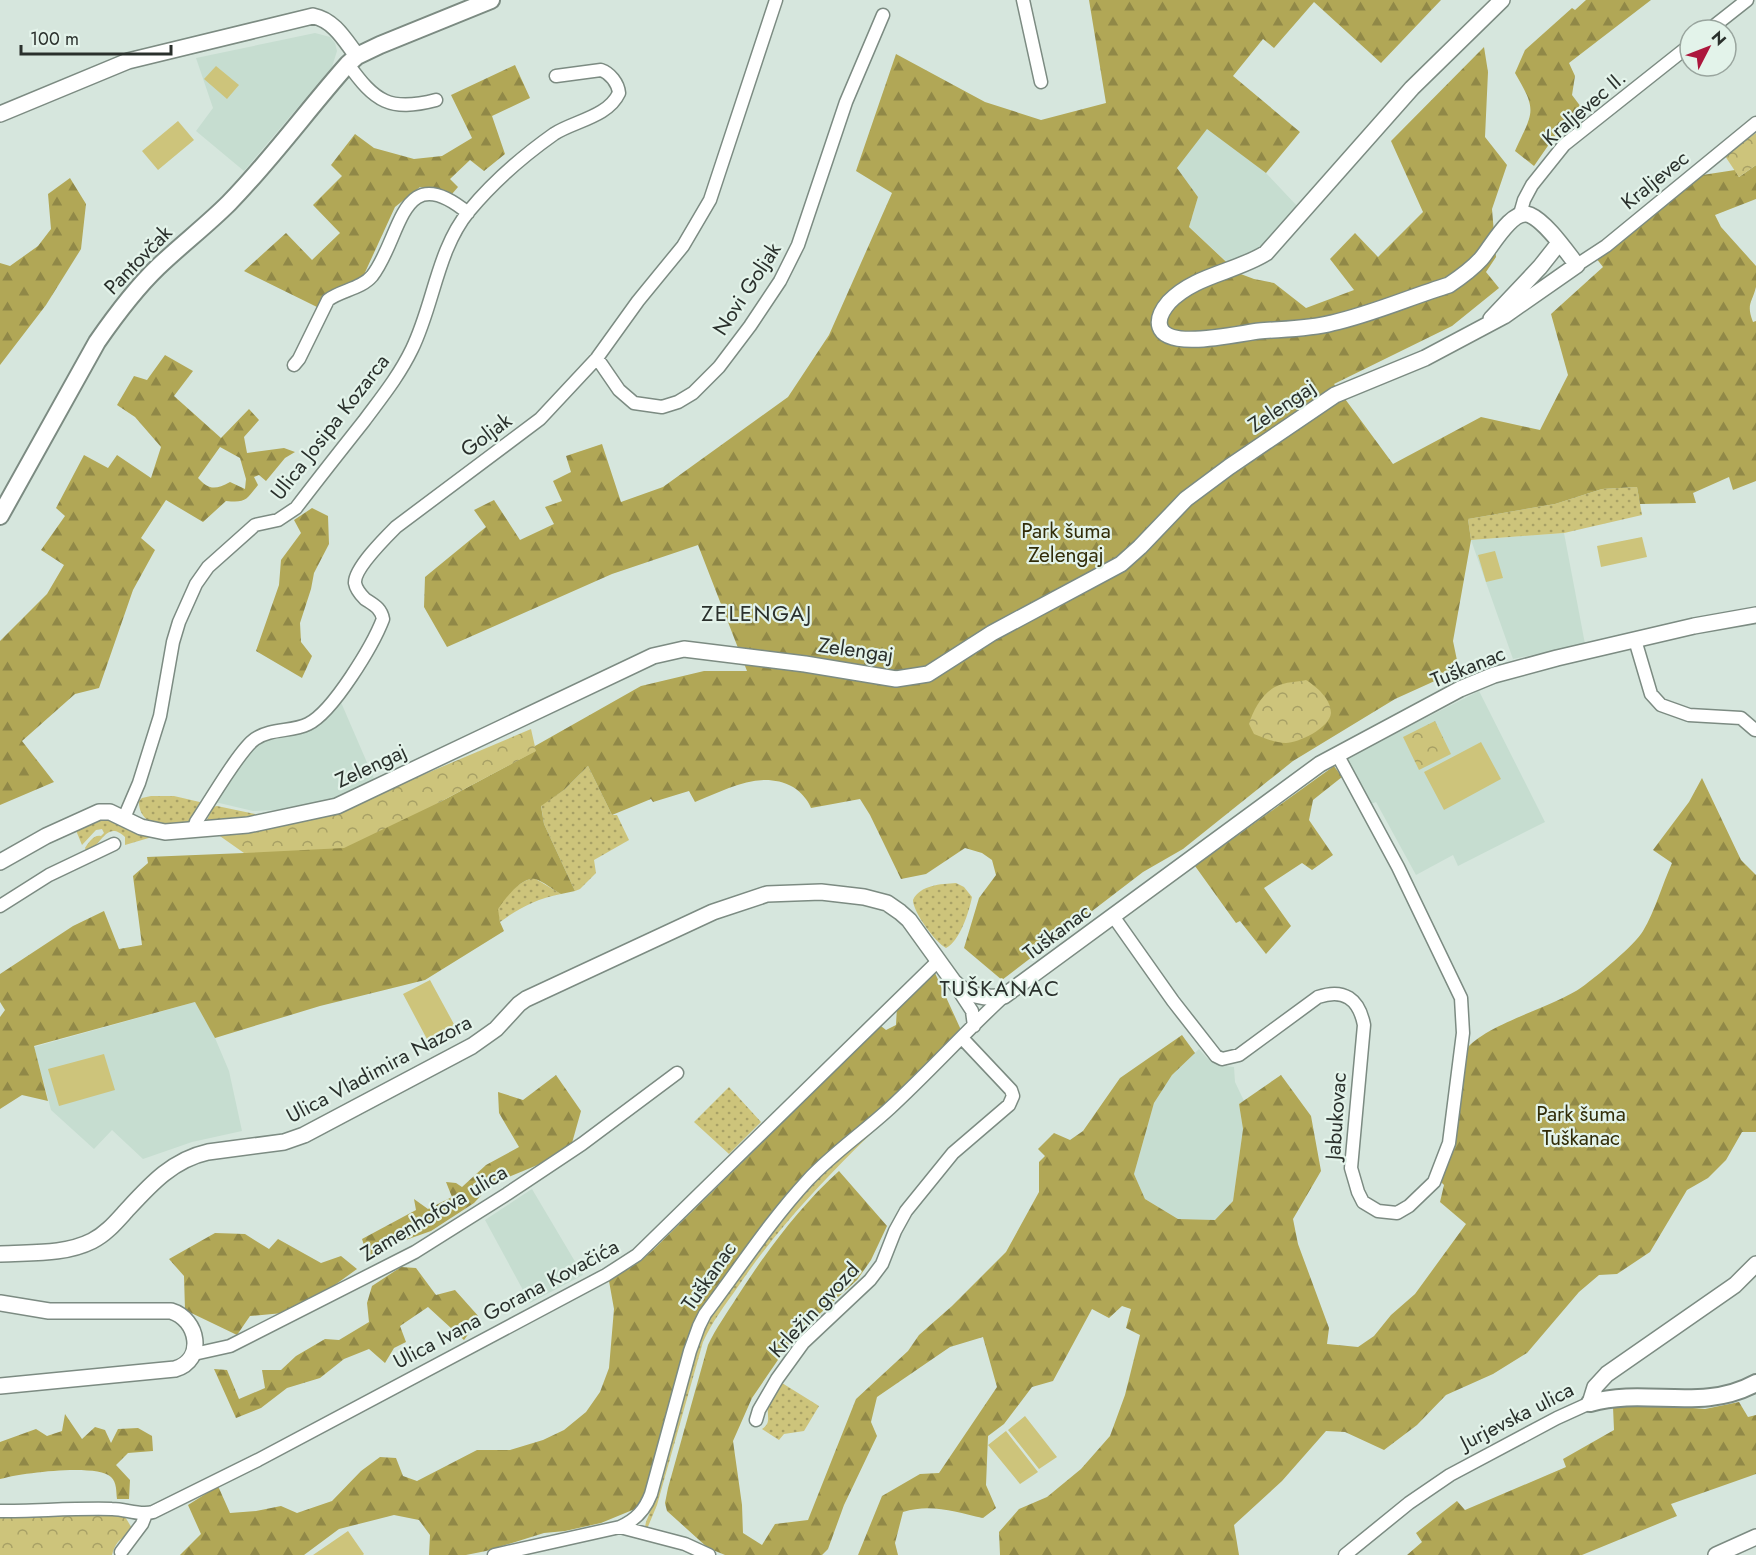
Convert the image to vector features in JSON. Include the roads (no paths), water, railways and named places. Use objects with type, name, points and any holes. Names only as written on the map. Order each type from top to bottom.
[{"type":"main road","name":"Pantovčak","points":[[0,516],[109,324],[156,269],[227,205],[253,177],[353,60],[380,45],[491,0]]},
{"type":"main road","points":[[1590,1403],[1632,1397],[1712,1398],[1738,1392],[1756,1383]]},
{"type":"street","name":"Goljak","points":[[193,830],[196,822],[248,745],[263,735],[298,728],[310,723],[327,708],[345,683],[383,619],[379,608],[364,597],[355,583],[356,575],[378,546],[396,527],[540,419],[597,358],[638,301],[683,246],[710,200],[776,0]]},
{"type":"street","points":[[1023,0],[1041,82]]},
{"type":"street","points":[[1502,0],[1412,88],[1266,253],[1255,260],[1195,283],[1170,302],[1159,319],[1160,327],[1164,334],[1171,338],[1201,339],[1329,324],[1351,318],[1449,285],[1463,276],[1510,222],[1520,214],[1531,215],[1538,220],[1577,265]]},
{"type":"street","points":[[1724,18],[1747,0]]},
{"type":"street","name":"Novi Goljak","points":[[597,358],[619,390],[634,403],[662,407],[678,402],[693,393],[718,367],[750,326],[780,281],[798,245],[846,102],[883,15]]},
{"type":"street","points":[[0,114],[128,61],[313,16],[320,17],[331,24],[353,60],[364,86],[391,105],[414,106],[436,100]]},
{"type":"street","name":"Kraljevec II.","points":[[1520,214],[1524,200],[1533,185],[1564,145],[1678,55]]},
{"type":"street","name":"Ulica Josipa Kozarca","points":[[124,818],[135,794],[160,716],[179,622],[196,584],[208,567],[255,525],[278,520],[287,516],[296,507],[390,386],[412,350],[422,328],[454,231],[468,213],[502,176],[561,129],[596,114],[614,101],[619,93],[615,82],[601,70],[556,76]]},
{"type":"street","name":"Kraljevec","points":[[1577,265],[1606,246],[1756,123]]},
{"type":"street","points":[[294,364],[299,359],[328,300],[360,285],[371,276],[383,257],[404,211],[415,200],[423,195],[437,193],[452,200],[468,213]]},
{"type":"street","points":[[1485,327],[1559,243]]},
{"type":"street","name":"Zelengaj","points":[[0,862],[46,836],[93,814],[110,812],[158,831],[193,830],[248,825],[337,806],[653,656],[664,653],[684,649],[804,664],[896,679],[928,674],[992,633],[1121,564],[1186,500],[1229,467],[1335,395],[1425,358],[1485,327],[1577,265]]},
{"type":"street","name":"Tuškanac","points":[[494,1555],[620,1527],[636,1518],[647,1505],[651,1494],[688,1357],[705,1314],[776,1219],[808,1181],[892,1106],[1004,996],[1320,764],[1460,690],[1494,675],[1557,658],[1694,626],[1756,615]]},
{"type":"street","points":[[1635,640],[1651,694],[1661,705],[1689,715],[1742,718],[1755,730]]},
{"type":"street","name":"Jabukovac","points":[[1113,916],[1173,1001],[1216,1056],[1222,1059],[1239,1056],[1318,997],[1331,992],[1342,994],[1354,1002],[1361,1012],[1364,1025],[1351,1154],[1354,1181],[1363,1202],[1378,1211],[1387,1214],[1396,1213],[1409,1206],[1434,1182],[1449,1143],[1463,1034],[1461,998],[1451,973],[1398,867],[1337,754]]},
{"type":"street","points":[[0,906],[40,880],[114,844]]},
{"type":"street","name":"Ulica Vladimira Nazora","points":[[0,1254],[63,1250],[91,1241],[109,1229],[158,1177],[177,1163],[214,1150],[284,1142],[304,1135],[472,1046],[496,1029],[526,999],[713,912],[767,894],[803,892],[864,897],[887,903],[909,920],[953,981],[972,1011],[974,1026]]},
{"type":"street","name":"Ulica Ivana Gorana Kovačića","points":[[146,1514],[258,1460],[631,1260],[938,961]]},
{"type":"street","name":"Ulica Vladimira Nazora","points":[[953,981],[961,989],[972,994],[988,997],[1004,996]]},
{"type":"street","name":"Krležin gvozd","points":[[756,1420],[777,1378],[803,1343],[870,1280],[882,1264],[901,1221],[926,1186],[953,1153],[1009,1105],[1011,1090],[962,1038]]},
{"type":"street","name":"Zamenhofova ulica","points":[[194,1354],[230,1346],[415,1252],[582,1144],[677,1073]]},
{"type":"street","name":"Jurjevska ulica","points":[[1345,1555],[1409,1503],[1449,1475],[1590,1403],[1595,1387],[1607,1374],[1740,1281],[1756,1264]]},
{"type":"street","points":[[0,1303],[49,1311],[171,1311],[183,1318],[195,1340],[194,1354],[186,1365],[168,1370],[0,1386]]},
{"type":"street","points":[[0,1511],[121,1509],[146,1514],[142,1524],[121,1552]]},
{"type":"street","points":[[620,1527],[685,1544],[709,1555]]},
{"type":"street","points":[[1716,1555],[1756,1537]]},
{"type":"district","name":"ZELENGAJ","points":[[757,613]]},
{"type":"district","name":"TUŠKANAC","points":[[1000,988]]},
{"type":"park label","name":"Park šuma Zelengaj","points":[[1066,543]]},
{"type":"park label","name":"Park šuma Tuškanac","points":[[1581,1126]]}]
